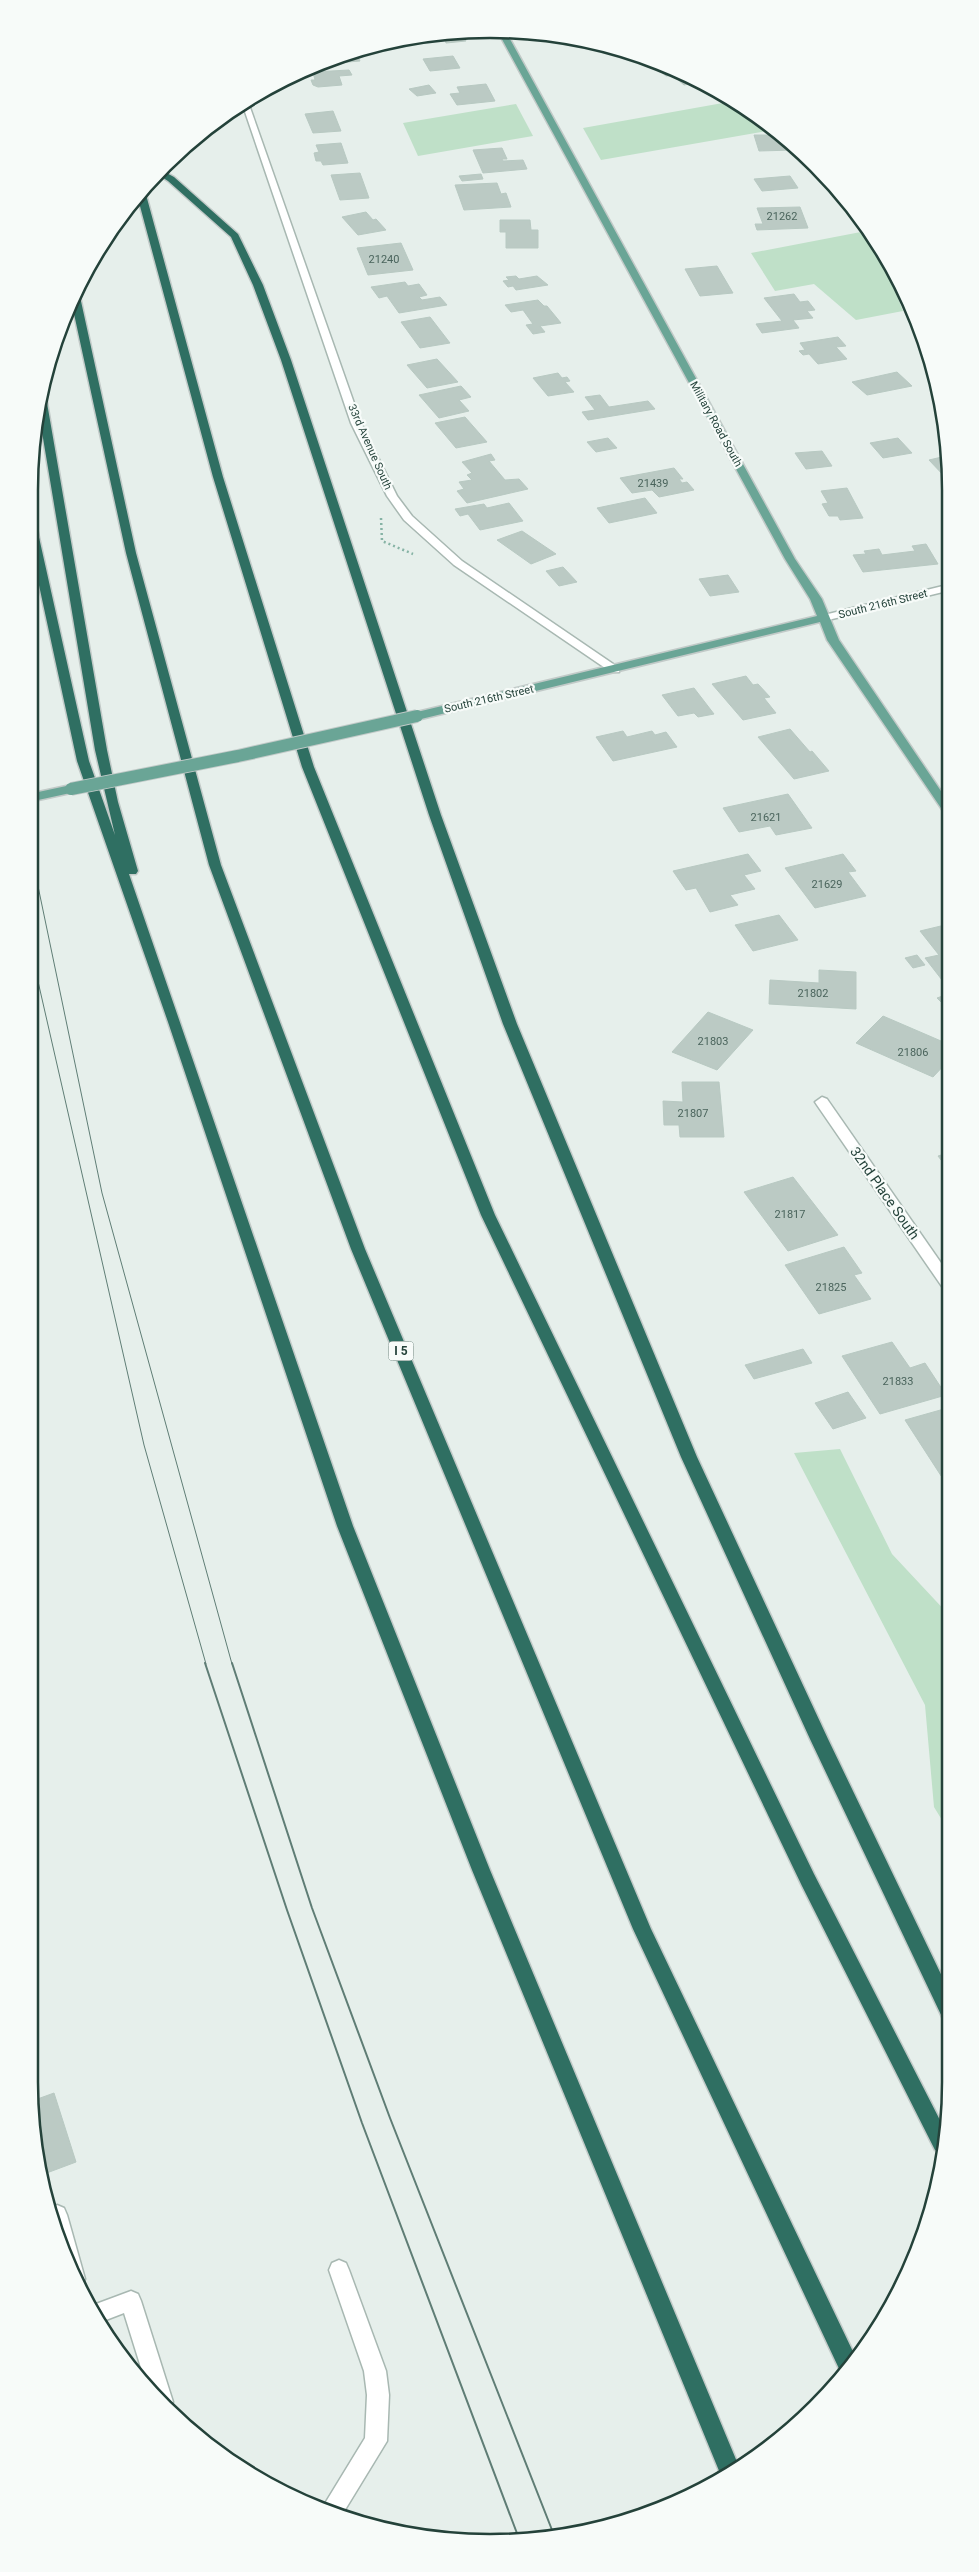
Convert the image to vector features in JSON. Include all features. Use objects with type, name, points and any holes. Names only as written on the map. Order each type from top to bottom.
[{"type":"highway","points":[[165,175],[235,236],[258,285],[286,360],[435,815],[510,1024],[690,1457],[819,1739],[942,1996]]},
{"type":"highway","points":[[143,199],[218,477],[308,767],[488,1215],[808,1880],[938,2137]]},
{"type":"highway","name":"I 5","points":[[77,306],[131,553],[218,874],[358,1249],[638,1920],[846,2360]]},
{"type":"highway","points":[[44,414],[101,750],[112,802],[175,1022]]},
{"type":"highway","points":[[38,556],[83,761],[175,1022],[346,1526],[481,1870],[728,2466]]},
{"type":"main road","name":"Military Road South","points":[[505,38],[790,559],[816,599],[833,640],[907,752],[942,801]]},
{"type":"main road","name":"South 216th Street","points":[[38,796],[238,756],[418,716],[615,670],[824,618]]},
{"type":"street","name":"33rd Avenue South","points":[[247,109],[356,423],[392,496],[408,518],[458,563],[615,670]]},
{"type":"street","name":"South 216th Street","points":[[824,618],[942,589]]},
{"type":"street","name":"32nd Place South","points":[[822,1102],[942,1275]]},
{"type":"street","points":[[334,2507],[376,2441],[378,2395],[374,2371],[339,2270]]},
{"type":"street","points":[[100,2312],[131,2301],[158,2390]]},
{"type":"green space","points":[[724,103],[765,131],[601,160],[583,128]]},
{"type":"green space","points":[[516,104],[533,136],[418,156],[403,123]]},
{"type":"green space","points":[[861,232],[893,287],[903,311],[856,320],[814,284],[775,291],[751,253]]},
{"type":"green space","points":[[840,1449],[892,1554],[942,1608],[942,1820],[934,1807],[925,1705],[794,1453]]},
{"type":"building","points":[[464,38],[466,41],[446,43],[445,40]]},
{"type":"building","points":[[453,56],[460,68],[430,71],[423,59]]},
{"type":"building","points":[[358,57],[360,61],[340,63]]},
{"type":"building","points":[[349,70],[352,75],[339,76],[342,85],[318,87],[313,85],[311,80],[315,80],[313,74]]},
{"type":"building","points":[[677,78],[689,84],[684,85]]},
{"type":"building","points":[[486,84],[495,101],[457,105],[450,94],[460,93],[457,87]]},
{"type":"building","points":[[429,85],[436,93],[417,96],[409,89]]},
{"type":"building","points":[[333,111],[341,131],[313,133],[305,114]]},
{"type":"building","points":[[754,135],[770,135],[788,150],[759,151]]},
{"type":"building","points":[[341,143],[348,163],[323,165],[321,161],[316,161],[314,153],[319,152],[316,145]]},
{"type":"building","points":[[502,148],[507,159],[502,159],[503,161],[523,160],[527,169],[483,173],[473,150]]},
{"type":"building","points":[[360,173],[369,198],[340,200],[331,175]]},
{"type":"building","points":[[481,174],[483,179],[462,181],[459,176]]},
{"type":"building","points":[[790,176],[798,188],[762,191],[754,179]]},
{"type":"building","points":[[497,183],[501,194],[506,193],[511,207],[464,210],[455,185]]},
{"type":"building","points":[[800,207],[808,228],[757,230],[755,224],[763,224],[757,208]]},
{"type":"building","points":[[366,212],[386,230],[358,235],[342,217]]},
{"type":"building","points":[[500,220],[530,220],[531,230],[538,230],[538,248],[506,248],[506,232],[500,232]]},
{"type":"building","points":[[401,243],[413,270],[368,275],[357,248]]},
{"type":"building","points":[[717,266],[733,293],[700,296],[685,269]]},
{"type":"building","points":[[516,276],[519,279],[537,276],[548,285],[516,290],[513,286],[508,287],[503,281],[509,280],[506,277]]},
{"type":"building","points":[[405,282],[408,286],[419,284],[427,295],[419,297],[422,300],[440,297],[447,305],[399,313],[387,296],[379,298],[371,287]]},
{"type":"building","points":[[794,294],[800,302],[808,301],[815,310],[807,311],[813,318],[793,320],[799,328],[762,333],[756,324],[782,321],[764,298]]},
{"type":"building","points":[[538,300],[544,306],[547,306],[561,323],[540,326],[545,332],[533,334],[526,325],[533,324],[523,310],[511,312],[505,305]]},
{"type":"building","points":[[430,317],[450,343],[420,348],[401,322]]},
{"type":"building","points":[[838,337],[846,346],[836,347],[847,359],[818,364],[809,354],[803,355],[799,351],[805,350],[800,343]]},
{"type":"building","points":[[437,359],[458,382],[427,388],[407,365]]},
{"type":"building","points":[[897,372],[912,386],[867,395],[852,382]]},
{"type":"building","points":[[558,373],[562,378],[567,377],[570,381],[565,382],[574,392],[548,396],[533,378]]},
{"type":"building","points":[[461,386],[471,397],[459,400],[469,411],[439,418],[419,395]]},
{"type":"building","points":[[600,395],[609,407],[648,401],[655,409],[588,420],[582,412],[595,410],[585,397]]},
{"type":"building","points":[[465,417],[487,442],[456,448],[435,423]]},
{"type":"building","points":[[608,438],[617,448],[596,452],[587,442]]},
{"type":"building","points":[[898,438],[912,453],[883,458],[870,443]]},
{"type":"building","points":[[822,451],[832,466],[806,469],[795,453]]},
{"type":"building","points":[[491,454],[495,460],[489,461],[505,480],[519,479],[528,489],[467,503],[457,491],[464,489],[459,482],[472,480],[467,475],[472,473],[462,462]]},
{"type":"building","points":[[941,457],[941,473],[929,460]]},
{"type":"building","points":[[674,468],[683,479],[679,479],[682,483],[687,482],[694,490],[659,497],[652,490],[632,493],[620,478]]},
{"type":"building","points":[[847,488],[863,518],[840,520],[838,516],[829,516],[822,504],[828,503],[821,491]]},
{"type":"building","points":[[645,498],[657,513],[609,523],[597,508]]},
{"type":"building","points":[[509,503],[523,521],[480,530],[468,514],[460,516],[455,509],[484,504],[487,508]]},
{"type":"building","points":[[522,531],[556,554],[531,564],[497,540]]},
{"type":"building","points":[[926,544],[938,564],[863,572],[853,555],[866,554],[864,551],[879,549],[882,555],[915,551],[912,546]]},
{"type":"building","points":[[563,567],[577,582],[559,586],[546,571]]},
{"type":"building","points":[[728,575],[739,592],[710,596],[699,579]]},
{"type":"building","points":[[746,676],[753,685],[758,684],[770,697],[764,698],[776,713],[743,720],[712,684]]},
{"type":"building","points":[[694,688],[714,714],[698,717],[694,713],[678,716],[662,695]]},
{"type":"building","points":[[790,729],[829,771],[794,779],[758,737]]},
{"type":"building","points":[[623,731],[627,737],[652,731],[655,735],[666,732],[677,747],[613,761],[596,737]]},
{"type":"building","points":[[788,794],[812,828],[776,835],[770,826],[739,832],[723,808]]},
{"type":"building","points":[[748,854],[761,871],[744,875],[755,889],[730,895],[738,905],[710,912],[696,888],[686,890],[673,871]]},
{"type":"building","points":[[843,854],[856,871],[848,872],[866,896],[815,908],[785,868]]},
{"type":"building","points":[[779,915],[798,940],[753,951],[735,925]]},
{"type":"building","points":[[942,926],[942,980],[925,958],[939,955],[920,931]]},
{"type":"building","points":[[917,955],[925,965],[913,968],[905,958]]},
{"type":"building","points":[[819,970],[856,972],[856,1009],[769,1004],[770,980],[819,983]]},
{"type":"building","points":[[942,996],[942,1003],[937,998]]},
{"type":"building","points":[[708,1012],[753,1030],[717,1070],[672,1052]]},
{"type":"building","points":[[883,1016],[942,1041],[942,1067],[933,1077],[856,1043]]},
{"type":"building","points":[[682,1082],[719,1082],[724,1137],[680,1137],[679,1125],[664,1125],[663,1101],[683,1102]]},
{"type":"building","points":[[793,1177],[838,1235],[788,1251],[744,1192]]},
{"type":"building","points":[[844,1247],[862,1273],[854,1275],[871,1299],[819,1314],[785,1265]]},
{"type":"building","points":[[892,1342],[910,1368],[925,1363],[942,1389],[942,1396],[880,1414],[842,1356]]},
{"type":"building","points":[[803,1349],[812,1363],[754,1379],[745,1365]]},
{"type":"building","points":[[848,1392],[866,1418],[833,1429],[815,1403]]},
{"type":"building","points":[[942,1410],[942,1477],[905,1420]]},
{"type":"building","points":[[54,2093],[76,2162],[47,2173],[41,2141],[38,2099]]},
{"type":"tram line","points":[[38,886],[102,1193],[232,1664]]},
{"type":"tram line","points":[[38,981],[144,1445],[206,1664]]},
{"type":"tram line","points":[[205,1663],[287,1910],[362,2123],[517,2534]]},
{"type":"tram line","points":[[232,1663],[312,1908],[390,2118],[552,2530]]}]
